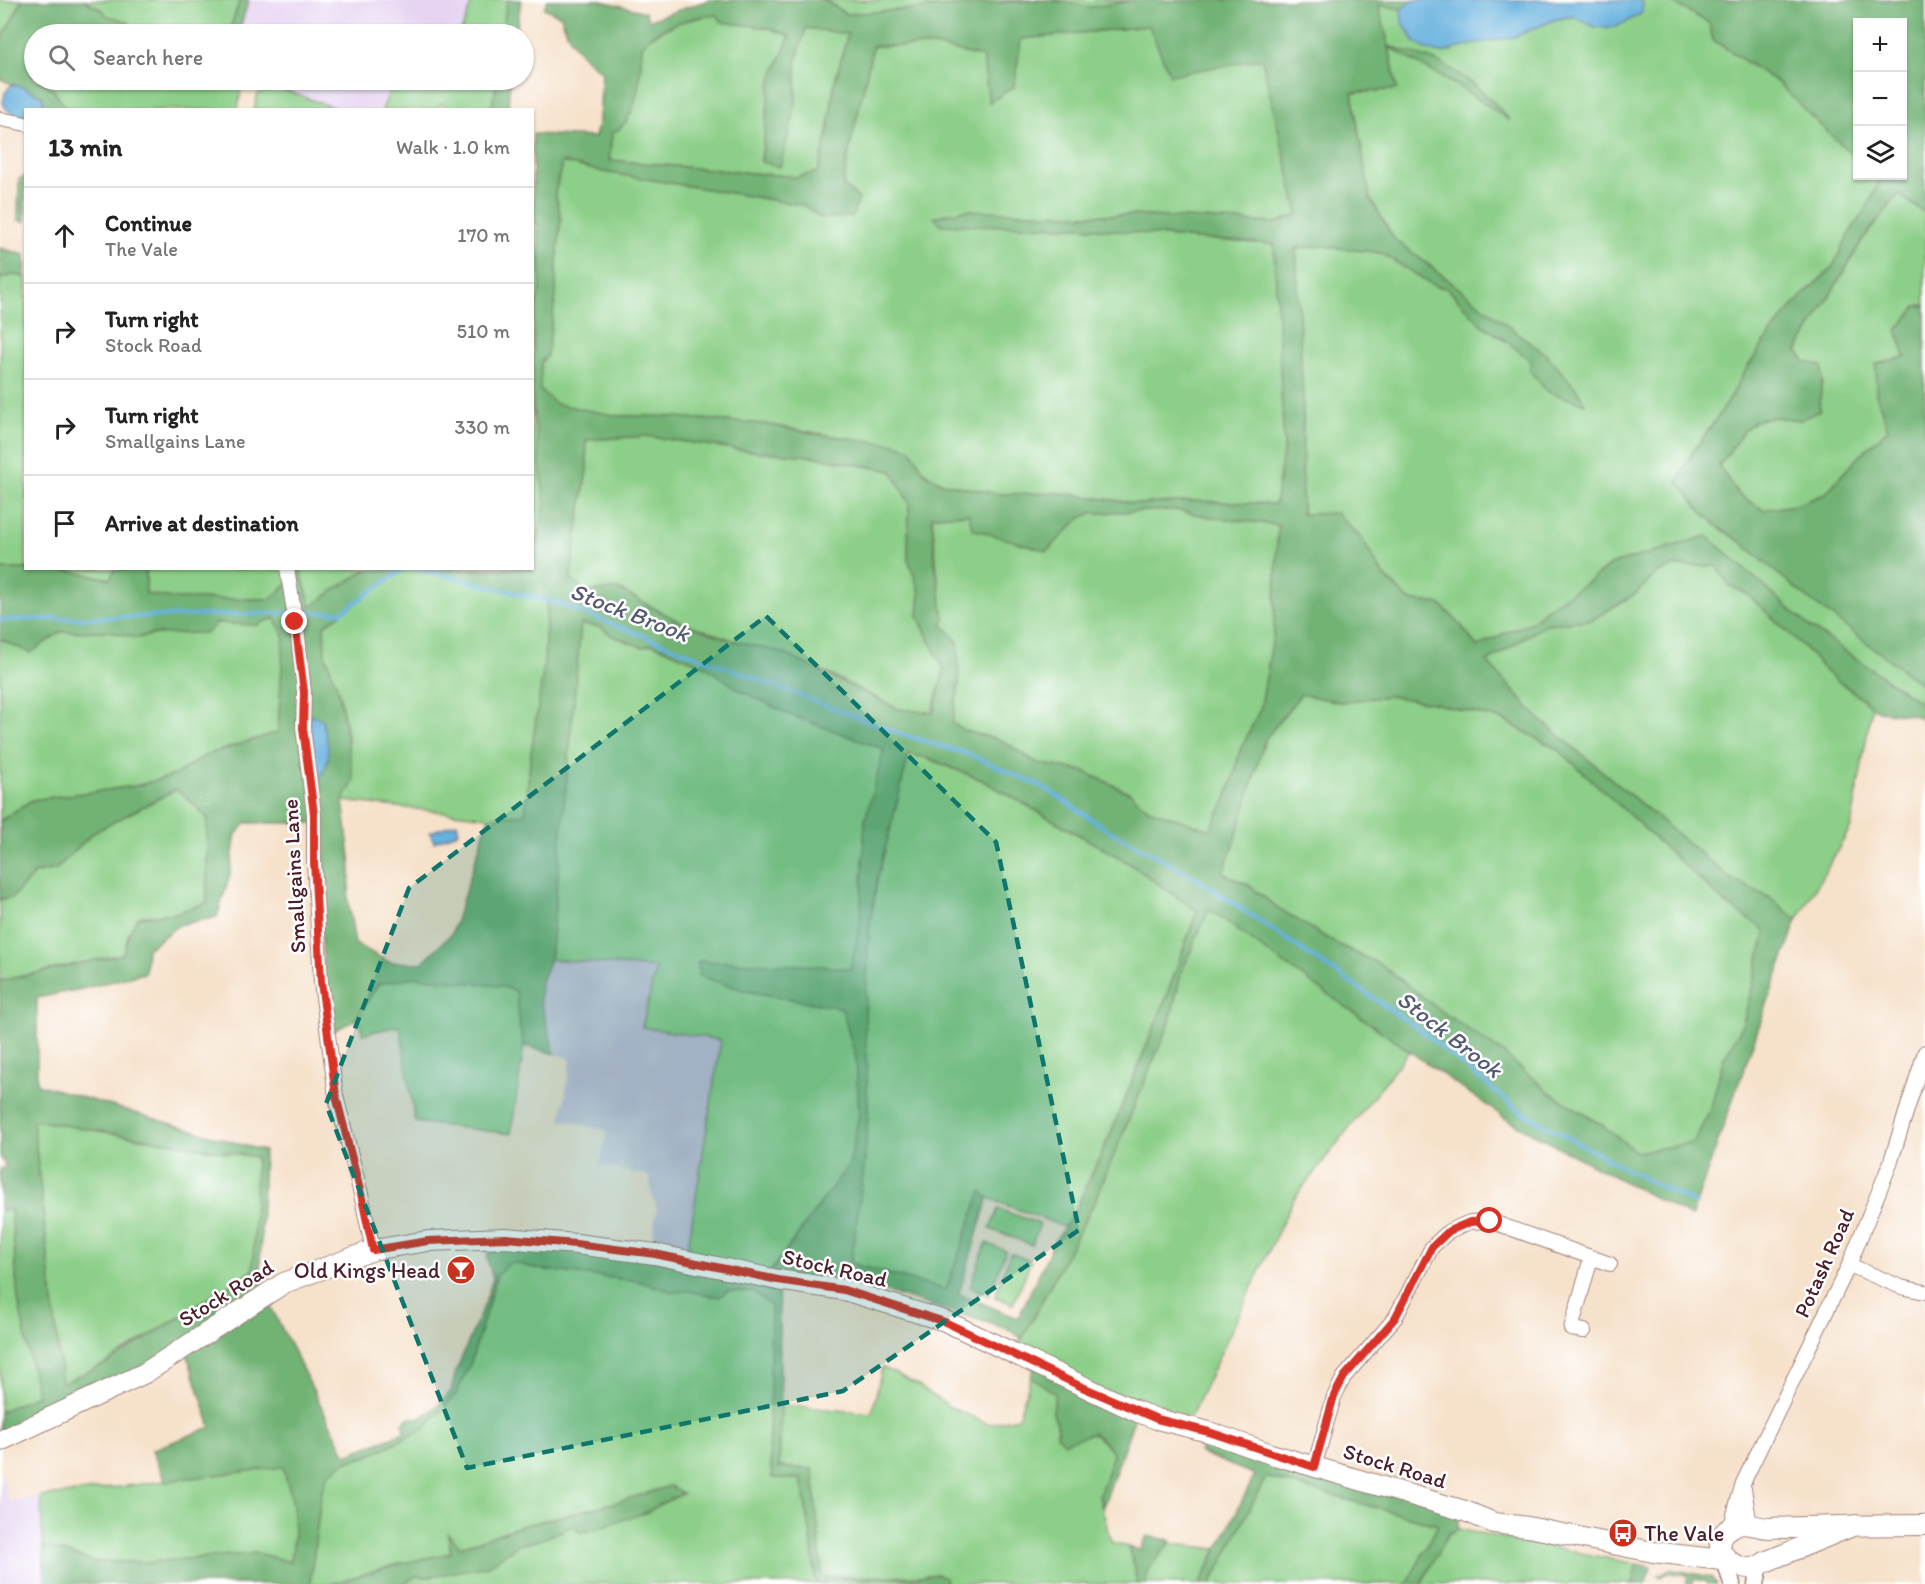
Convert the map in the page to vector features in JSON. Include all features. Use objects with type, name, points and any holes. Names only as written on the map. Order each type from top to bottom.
[{"type":"main road","name":"Stock Road","points":[[0,1441],[145,1373],[284,1283],[373,1250],[428,1241],[506,1238],[655,1254],[778,1280],[844,1290],[945,1322],[1089,1390],[1157,1419],[1209,1432],[1314,1467],[1466,1511],[1494,1522],[1653,1552],[1670,1553],[1743,1574],[1760,1572],[1854,1525]]},
{"type":"main road","name":"Stock Road","points":[[1670,1553],[1726,1534],[1740,1524],[1756,1527],[1925,1525]]},
{"type":"main road","points":[[1756,1527],[1768,1544],[1760,1572]]},
{"type":"main road","points":[[1726,1534],[1719,1550],[1727,1570]]},
{"type":"street","points":[[0,119],[24,124]]},
{"type":"street","name":"Smallgains Lane","points":[[287,570],[304,692],[303,728],[314,814],[314,862],[321,982],[336,1096],[373,1250]]},
{"type":"street","name":"Potash Road","points":[[1726,1534],[1743,1484],[1850,1265],[1890,1164],[1925,1052]]},
{"type":"street","points":[[1314,1467],[1334,1396],[1344,1377],[1395,1318],[1432,1247],[1449,1231],[1470,1222],[1490,1221],[1610,1264]]},
{"type":"street","points":[[1571,1328],[1591,1258]]},
{"type":"street","points":[[1850,1265],[1901,1287],[1925,1292]]},
{"type":"street","points":[[1743,1484],[1756,1527]]},
{"type":"highlighted area","points":[[766,616],[996,842],[1079,1230],[843,1391],[467,1468],[326,1104],[409,888]]},
{"type":"shaded area","points":[[249,0],[473,0],[464,24],[241,24]]},
{"type":"shaded area","points":[[282,90],[390,90],[383,108],[335,108]]},
{"type":"shaded area","points":[[550,959],[656,968],[721,1040],[687,1253],[651,1244],[657,1208],[651,1192],[649,1176],[599,1166],[607,1131],[570,1121],[561,1121],[571,1059],[555,1054],[540,1000],[541,982]]},
{"type":"shaded area","points":[[0,1472],[9,1501],[41,1497],[45,1584],[0,1584]]},
{"type":"green space","points":[[0,0],[22,0],[0,43]]},
{"type":"green space","points":[[22,0],[84,0],[104,11],[105,15],[129,22],[128,24],[24,24],[24,89],[0,79],[0,43]]},
{"type":"green space","points":[[84,0],[240,0],[232,24],[128,24],[129,22],[104,15],[104,11]]},
{"type":"green space","points":[[240,0],[249,0],[241,24],[232,24]]},
{"type":"green space","points":[[473,0],[507,0],[503,24],[464,24]]},
{"type":"green space","points":[[507,0],[521,0],[517,24],[503,24]]},
{"type":"green space","points":[[547,0],[598,0],[645,12],[649,20],[709,0],[819,0],[826,1],[846,14],[1039,0],[1091,7],[1136,0],[1414,0],[1401,9],[1378,5],[1389,46],[1433,60],[1455,71],[1485,94],[1510,121],[1463,89],[1389,47],[1397,89],[1352,93],[1370,198],[1394,239],[1548,356],[1579,392],[1585,404],[1548,392],[1529,370],[1531,361],[1482,325],[1447,288],[1435,286],[1381,253],[1323,246],[1296,248],[1303,403],[1302,514],[1337,513],[1361,538],[1383,574],[1409,600],[1440,604],[1461,625],[1477,647],[1530,623],[1547,608],[1610,565],[1707,536],[1810,627],[1925,706],[1925,719],[1913,715],[1878,711],[1867,703],[1827,673],[1803,646],[1747,594],[1729,585],[1716,566],[1673,566],[1656,574],[1637,593],[1592,620],[1546,624],[1487,662],[1537,717],[1731,879],[1770,898],[1797,920],[1691,1217],[1511,1122],[1209,909],[1181,973],[1170,1021],[1093,1205],[1022,1339],[1011,1330],[846,1279],[771,1277],[778,1280],[781,1405],[779,1467],[813,1469],[822,1577],[938,1574],[945,1577],[946,1583],[925,1584],[916,1579],[892,1578],[825,1580],[825,1584],[816,1584],[811,1536],[801,1479],[772,1478],[769,1444],[771,1306],[753,1292],[727,1291],[720,1297],[688,1291],[673,1292],[638,1281],[538,1269],[511,1262],[497,1275],[471,1362],[456,1394],[423,1430],[365,1457],[345,1462],[327,1476],[321,1494],[310,1584],[45,1584],[43,1546],[96,1562],[149,1562],[257,1553],[291,1562],[294,1536],[293,1503],[283,1467],[165,1481],[152,1450],[211,1427],[185,1348],[0,1441],[0,1412],[37,1395],[18,1299],[11,1210],[0,1210],[0,1169],[6,1167],[0,1156],[0,981],[123,954],[129,933],[138,917],[175,913],[207,903],[207,817],[177,789],[94,832],[56,869],[35,873],[12,898],[0,899],[0,821],[32,800],[136,786],[175,775],[206,755],[278,732],[284,635],[274,618],[257,625],[216,623],[206,633],[152,634],[137,638],[109,631],[61,632],[30,653],[0,639],[0,569],[63,570],[110,579],[114,570],[146,570],[146,594],[179,599],[270,599],[289,583],[287,570],[300,570],[311,607],[366,570],[404,570],[324,626],[325,654],[339,692],[354,781],[343,801],[351,865],[348,900],[355,944],[389,962],[422,963],[452,933],[489,817],[525,814],[531,753],[544,666],[547,601],[419,570],[534,570],[534,558],[545,505],[534,413],[534,315],[541,287],[539,226],[534,219],[534,134],[595,137],[599,119],[602,72],[576,48],[561,16],[544,8]],"holes":[[[717,15],[722,22],[769,28],[790,36],[771,80],[761,162],[780,167],[796,105],[796,60],[806,28],[848,34],[834,85],[828,133],[818,172],[796,177],[609,160],[612,133],[628,119],[637,95],[642,46],[666,27]],[[1149,26],[1170,75],[1262,59],[1298,214],[1276,223],[1129,215],[965,210],[934,217],[942,225],[1082,227],[1196,239],[1274,244],[1284,447],[1275,504],[1194,501],[1141,504],[1061,493],[1000,494],[942,483],[924,472],[911,449],[896,444],[817,434],[764,424],[662,416],[619,416],[556,404],[540,390],[541,362],[547,356],[556,295],[561,217],[555,193],[562,162],[604,172],[803,205],[821,218],[852,217],[859,199],[843,185],[873,46],[934,46],[983,57],[989,102],[1014,87],[1021,39]],[[646,436],[741,450],[812,456],[892,471],[909,503],[908,559],[920,593],[918,616],[944,670],[933,713],[898,709],[783,653],[728,639],[678,621],[618,589],[587,592],[570,579],[587,469],[586,440]],[[1175,510],[1210,517],[1278,525],[1274,631],[1261,707],[1239,754],[1233,780],[1224,803],[1210,830],[1148,809],[1130,793],[1083,771],[1037,763],[1001,740],[965,731],[952,723],[959,684],[958,642],[942,624],[944,618],[935,562],[932,516],[969,514],[972,529],[1047,551],[1079,519],[1092,513]],[[581,624],[600,627],[613,636],[642,647],[653,644],[705,666],[738,689],[788,714],[884,749],[865,821],[860,926],[850,969],[698,961],[699,976],[746,991],[842,1008],[856,1058],[859,1114],[850,1163],[767,1277],[506,1238],[489,1246],[487,1259],[493,1278],[485,1303],[456,1371],[451,1391],[422,1417],[408,1418],[403,1423],[404,1432],[346,1455],[265,1295],[260,1266],[264,1151],[37,1084],[37,998],[145,973],[147,949],[179,925],[217,917],[230,874],[236,834],[246,823],[314,823],[328,1034],[355,1020],[378,984],[415,977],[500,986],[516,991],[524,1046],[555,1054],[540,1000],[541,982],[550,959]],[[1301,694],[1340,702],[1390,696],[1438,704],[1503,720],[1559,750],[1725,903],[1766,931],[1743,1024],[1723,1060],[1710,1111],[1693,1143],[1637,1152],[1602,1125],[1549,1092],[1503,1053],[1441,1011],[1381,965],[1333,942],[1278,908],[1248,885],[1223,873],[1235,841],[1265,739]],[[909,754],[927,758],[982,780],[1127,862],[1197,911],[1164,1003],[1110,1135],[1074,1213],[1054,1242],[1018,1318],[959,1294],[988,1198],[981,1191],[946,1290],[851,1263],[865,1159],[868,1113],[865,1018],[869,931],[877,881]],[[33,1120],[256,1157],[253,1271],[105,1364],[62,1383]]]},
{"type":"green space","points":[[819,0],[1039,0],[846,14],[826,1]]},
{"type":"green space","points":[[1052,0],[1136,0],[1091,7]]},
{"type":"green space","points":[[1641,0],[1668,0],[1710,23],[1713,40],[1777,82],[1853,155],[1853,180],[1881,180],[1832,268],[1800,298],[1771,333],[1745,371],[1727,404],[1690,456],[1678,482],[1718,527],[1741,542],[1801,593],[1925,687],[1925,706],[1810,627],[1707,536],[1610,565],[1547,608],[1530,623],[1477,647],[1461,625],[1440,604],[1409,600],[1383,574],[1361,538],[1302,514],[1303,403],[1296,249],[1323,246],[1381,253],[1435,286],[1447,288],[1482,325],[1531,361],[1568,398],[1585,404],[1444,276],[1394,239],[1370,198],[1352,93],[1397,89],[1378,4],[1401,9],[1402,21],[1442,53],[1477,43],[1514,37],[1554,20],[1572,16],[1583,21],[1643,5]],"holes":[[[1392,48],[1435,61],[1496,104],[1508,119],[1463,89]]]},
{"type":"green space","points":[[1668,0],[1925,0],[1925,213],[1899,194],[1863,239],[1797,351],[1806,362],[1822,366],[1819,411],[1800,420],[1775,417],[1755,421],[1745,429],[1719,466],[1738,494],[1763,510],[1796,505],[1825,494],[1855,460],[1888,429],[1876,394],[1876,364],[1905,357],[1897,330],[1917,306],[1925,305],[1925,687],[1801,593],[1741,542],[1718,527],[1699,509],[1678,482],[1690,456],[1727,404],[1745,371],[1771,333],[1800,298],[1832,268],[1880,180],[1907,180],[1907,18],[1853,18],[1853,155],[1777,82],[1713,40],[1709,23]]},
{"type":"green space","points":[[717,14],[722,22],[769,28],[790,36],[771,80],[761,161],[779,167],[796,105],[796,60],[806,28],[848,34],[834,85],[828,133],[818,172],[797,177],[609,160],[612,133],[640,74],[642,46],[647,39],[679,22]]},
{"type":"green space","points":[[1149,26],[1170,75],[1262,58],[1299,214],[1276,223],[1129,215],[947,213],[935,217],[1017,226],[1082,227],[1196,239],[1274,244],[1284,447],[1276,504],[1194,501],[1141,504],[1061,493],[1000,494],[942,483],[924,472],[911,449],[764,424],[662,416],[619,416],[555,404],[540,390],[541,362],[556,295],[561,217],[555,193],[562,162],[604,172],[803,205],[821,218],[859,199],[843,186],[873,46],[934,46],[983,57],[989,102],[1014,87],[1021,39]]},
{"type":"green space","points":[[27,90],[52,90],[64,107],[71,108],[44,108],[42,96]]},
{"type":"green space","points":[[241,90],[238,108],[64,108],[55,91]]},
{"type":"green space","points":[[284,90],[335,108],[254,108],[258,93]]},
{"type":"green space","points":[[390,90],[496,90],[491,108],[447,108],[440,104],[438,108],[383,108]]},
{"type":"green space","points":[[496,90],[509,90],[508,108],[491,108]]},
{"type":"green space","points":[[24,176],[24,222],[18,220],[19,179]]},
{"type":"green space","points":[[1899,194],[1925,213],[1925,305],[1917,306],[1905,357],[1876,394],[1888,429],[1855,460],[1825,494],[1796,505],[1763,510],[1738,494],[1719,466],[1745,429],[1755,421],[1775,417],[1800,420],[1819,411],[1820,391],[1823,383],[1797,351],[1863,239]]},
{"type":"green space","points":[[534,219],[539,226],[541,288],[534,315]]},
{"type":"green space","points":[[0,248],[24,255],[24,277],[13,275],[0,279]]},
{"type":"green space","points":[[13,275],[24,277],[24,569],[0,569],[0,279]]},
{"type":"green space","points":[[534,413],[545,505],[534,558]]},
{"type":"green space","points":[[646,436],[741,450],[812,456],[892,471],[909,503],[908,559],[920,593],[918,616],[944,670],[932,713],[898,709],[825,672],[678,621],[618,589],[587,592],[570,579],[587,469],[586,440]]},
{"type":"green space","points":[[1175,510],[1210,517],[1278,525],[1274,631],[1261,707],[1239,754],[1233,780],[1224,803],[1210,830],[1148,809],[1130,793],[1083,771],[1037,763],[1001,740],[965,731],[951,723],[959,684],[942,624],[932,516],[969,514],[1047,551],[1079,519],[1092,513]]},
{"type":"green space","points":[[1673,566],[1716,566],[1729,585],[1747,594],[1803,646],[1827,673],[1872,706],[1851,827],[1797,920],[1770,898],[1731,879],[1537,717],[1487,662],[1546,624],[1592,619],[1637,593],[1656,574]]},
{"type":"green space","points":[[63,570],[114,570],[110,579]]},
{"type":"green space","points":[[146,570],[287,570],[289,583],[270,599],[179,599],[146,594]]},
{"type":"green space","points":[[300,570],[366,570],[334,590],[311,607]]},
{"type":"green space","points":[[404,570],[419,570],[547,601],[544,666],[531,753],[525,815],[489,817],[343,801],[348,739],[339,692],[325,654],[324,625]]},
{"type":"green space","points":[[274,617],[284,635],[278,732],[206,755],[175,775],[136,786],[32,800],[0,821],[0,639],[30,652],[60,632],[109,631],[137,638],[215,623],[257,625]]},
{"type":"green space","points":[[581,623],[600,627],[613,636],[642,647],[653,644],[705,666],[738,689],[788,714],[884,749],[865,821],[860,926],[850,969],[698,961],[699,976],[746,991],[842,1008],[856,1058],[859,1114],[850,1163],[766,1277],[687,1253],[721,1040],[642,1027],[656,968],[550,959]]},
{"type":"green space","points":[[1301,694],[1340,702],[1390,696],[1438,704],[1503,720],[1559,750],[1725,903],[1766,930],[1743,1024],[1723,1060],[1710,1111],[1693,1143],[1637,1152],[1602,1125],[1549,1092],[1503,1053],[1441,1011],[1381,965],[1333,942],[1278,908],[1248,885],[1222,873],[1235,841],[1265,739]]},
{"type":"green space","points":[[909,754],[927,758],[982,780],[1127,862],[1197,911],[1164,1003],[1110,1135],[1074,1213],[1064,1227],[988,1198],[981,1192],[946,1290],[851,1264],[865,1159],[868,1113],[865,1018],[869,931],[877,881]]},
{"type":"green space","points":[[177,789],[207,817],[207,903],[175,913],[138,917],[129,933],[123,954],[0,981],[0,899],[12,898],[34,873],[56,869],[94,832]]},
{"type":"green space","points":[[1209,908],[1273,956],[1410,1050],[1293,1200],[1191,1416],[1157,1419],[1011,1352],[1022,1338],[1093,1205],[1170,1021],[1181,973]]},
{"type":"green space","points":[[415,977],[500,986],[517,991],[524,1046],[511,1134],[415,1122],[400,1026],[362,1034],[361,1024],[355,1020],[378,984]]},
{"type":"green space","points":[[33,1120],[262,1158],[260,1266],[105,1364],[62,1384]]},
{"type":"green space","points":[[998,1209],[1040,1224],[1032,1245],[990,1229]]},
{"type":"green space","points":[[0,1210],[11,1210],[18,1299],[38,1395],[0,1412]]},
{"type":"green space","points":[[986,1243],[1006,1251],[989,1295],[970,1287]]},
{"type":"green space","points":[[1010,1253],[1031,1261],[1013,1304],[995,1297]]},
{"type":"green space","points":[[511,1262],[538,1269],[638,1281],[673,1292],[688,1291],[719,1297],[727,1291],[753,1292],[771,1305],[769,1444],[772,1478],[801,1479],[811,1536],[816,1584],[402,1584],[417,1576],[426,1577],[488,1566],[518,1545],[542,1539],[573,1526],[648,1512],[682,1494],[670,1486],[618,1502],[518,1527],[461,1547],[448,1536],[451,1553],[398,1564],[331,1584],[310,1584],[321,1494],[327,1476],[345,1462],[365,1457],[423,1430],[456,1394],[471,1362],[497,1275]]},
{"type":"green space","points":[[1035,1363],[1137,1411],[1103,1507],[1099,1496],[1113,1455],[1104,1441],[1093,1433],[1064,1443],[1057,1435],[1057,1423],[1053,1414],[1055,1393],[1031,1377]]},
{"type":"green space","points":[[882,1367],[914,1383],[950,1407],[988,1424],[1018,1418],[1031,1377],[1055,1393],[1053,1414],[1057,1422],[1057,1435],[1090,1434],[1101,1440],[1114,1455],[1099,1496],[1111,1542],[1128,1547],[1137,1584],[930,1584],[946,1583],[938,1574],[909,1577],[822,1577],[813,1470],[779,1467],[781,1405],[872,1413]]},
{"type":"green space","points":[[1209,1432],[1459,1510],[1458,1529],[1448,1534],[1421,1584],[1407,1584],[1438,1525],[1266,1477],[1211,1584],[1200,1584],[1255,1475],[1199,1452]]},
{"type":"green space","points":[[283,1466],[293,1503],[294,1536],[291,1563],[257,1553],[149,1562],[96,1562],[43,1546],[41,1497]]},
{"type":"green space","points":[[1266,1477],[1438,1525],[1407,1584],[1211,1584]]},
{"type":"green space","points":[[670,1486],[683,1494],[648,1512],[581,1533],[573,1526],[542,1539],[518,1545],[488,1566],[426,1577],[417,1576],[402,1584],[331,1584],[398,1564],[451,1553],[448,1534],[461,1547],[518,1527],[618,1502]]},
{"type":"green space","points":[[1458,1529],[1637,1564],[1632,1584],[1421,1584],[1448,1534]]},
{"type":"green space","points":[[1147,1536],[1169,1540],[1169,1544],[1147,1570],[1146,1584],[1137,1584],[1128,1547],[1140,1550]]},
{"type":"green space","points":[[1169,1540],[1173,1544],[1217,1549],[1200,1584],[1146,1584],[1147,1570],[1169,1544]]},
{"type":"green space","points":[[1637,1564],[1651,1567],[1646,1584],[1632,1584]]},
{"type":"green space","points":[[1670,1569],[1711,1577],[1716,1584],[1707,1584],[1706,1581],[1693,1579],[1693,1584],[1686,1584],[1688,1575],[1669,1573],[1661,1577],[1658,1575]]},
{"type":"green space","points":[[916,1579],[925,1584],[825,1584],[825,1580]]},
{"type":"water","points":[[1414,0],[1641,0],[1643,5],[1641,14],[1616,27],[1595,27],[1572,16],[1554,20],[1514,37],[1477,43],[1442,53],[1428,50],[1415,43],[1402,21],[1401,9]]},
{"type":"water","points":[[11,85],[23,87],[24,90],[42,96],[44,108],[24,108],[24,117],[15,114],[9,111],[3,103],[5,93]]},
{"type":"water","points":[[310,714],[322,719],[328,744],[326,766],[317,782],[309,739]]},
{"type":"water","points":[[457,823],[459,832],[434,842],[430,832]]},
{"type":"waterway","name":"Stock Brook","points":[[298,613],[342,612],[402,570]]},
{"type":"waterway","points":[[423,570],[560,604],[901,734],[971,755],[1047,789],[1106,829],[1193,876],[1419,1029],[1518,1110],[1639,1176],[1696,1204]]},
{"type":"waterway","points":[[0,620],[290,613]]},
{"type":"place","name":"Old Kings Head","points":[[461,1270]]},
{"type":"place","name":"The Vale","points":[[1623,1533]]},
{"type":"route","points":[[295,622],[304,692],[303,728],[314,814],[314,862],[321,982],[336,1096],[373,1250],[428,1241],[506,1238],[655,1254],[778,1280],[844,1290],[945,1322],[1080,1386],[1157,1419],[1209,1432],[1314,1467],[1334,1396],[1344,1377],[1395,1318],[1432,1247],[1449,1231],[1470,1222],[1490,1221]]}]
